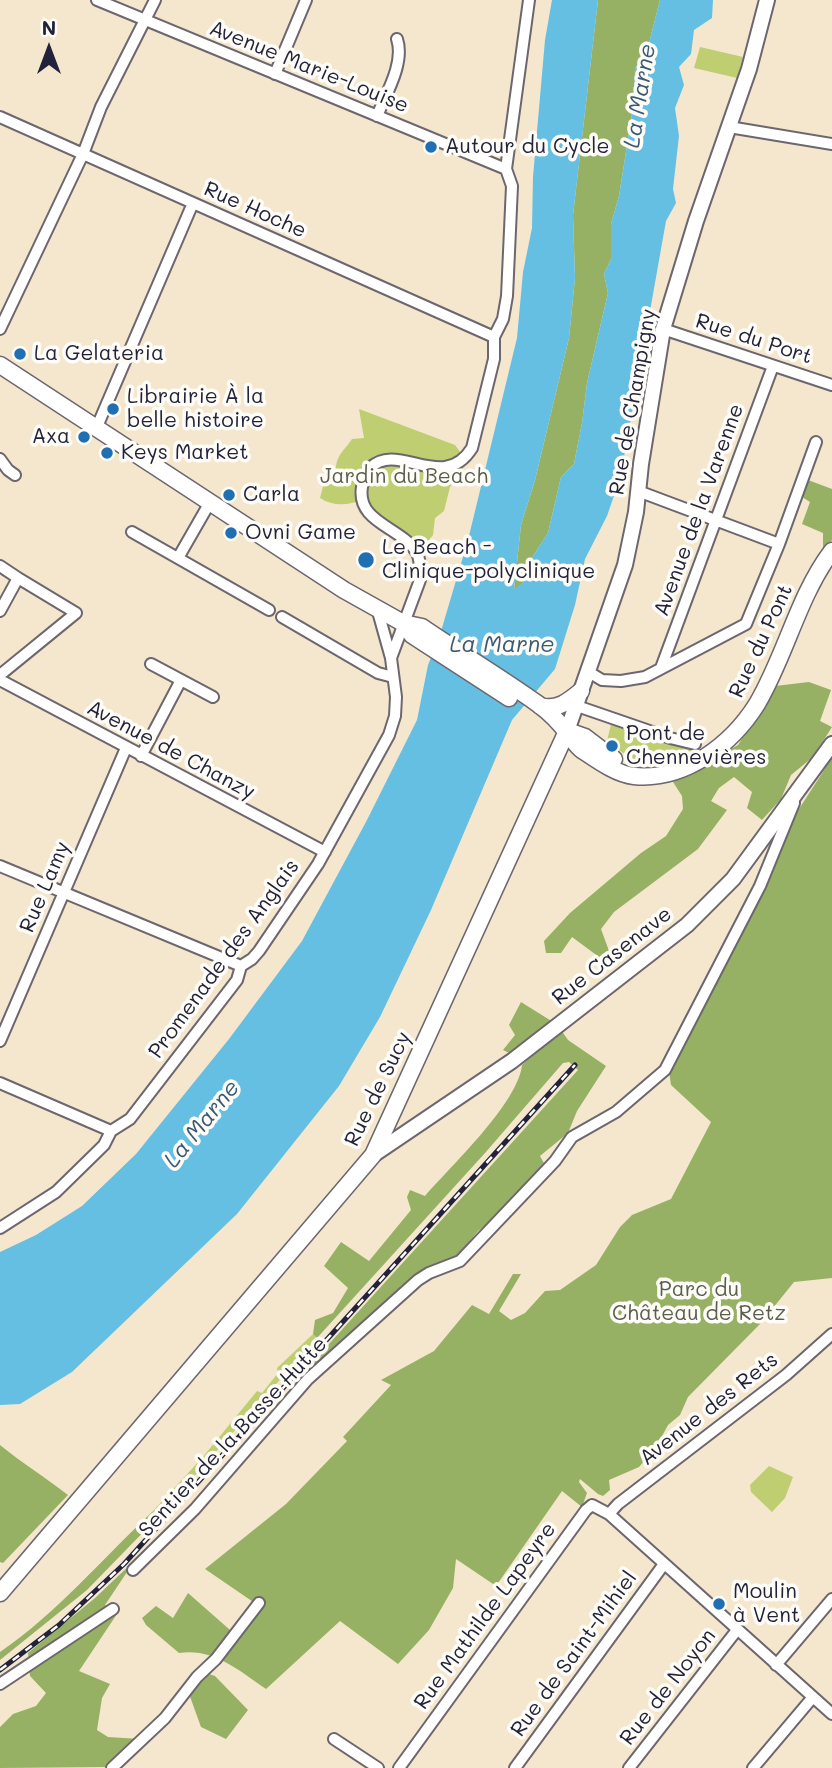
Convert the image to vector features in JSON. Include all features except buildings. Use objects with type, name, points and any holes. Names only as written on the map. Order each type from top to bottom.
[{"type":"main road","points":[[0,365],[344,590],[403,623],[418,625],[427,637],[538,711],[579,698]]},
{"type":"main road","name":"Rue du Pont","points":[[538,711],[567,731],[579,748],[602,763],[633,776],[669,774],[691,766],[745,722],[764,691],[809,589],[832,551]]},
{"type":"main road","name":"Rue de Sucy","points":[[0,1594],[373,1154],[567,731]]},
{"type":"street","name":"Avenue Marie-Louise","points":[[97,0],[506,169]]},
{"type":"street","points":[[0,329],[83,154],[102,107],[155,0]]},
{"type":"street","points":[[275,74],[306,0]]},
{"type":"street","points":[[494,337],[503,319],[507,296],[512,186],[506,169],[529,0]]},
{"type":"street","name":"Rue de Champigny","points":[[567,731],[625,565],[663,329],[696,221],[749,69],[767,0]]},
{"type":"street","points":[[377,116],[396,68],[400,47],[397,38]]},
{"type":"street","name":"Rue Hoche","points":[[0,117],[494,337]]},
{"type":"street","points":[[729,127],[832,144]]},
{"type":"street","points":[[96,429],[193,203]]},
{"type":"street","name":"Rue du Port","points":[[663,329],[832,385]]},
{"type":"street","name":"Promenade des Anglais","points":[[391,658],[420,580],[418,555],[407,541],[369,514],[360,499],[363,481],[372,465],[386,460],[438,468],[453,466],[465,460],[472,448],[479,424],[494,359],[494,337]]},
{"type":"street","name":"Avenue de la Varenne","points":[[662,668],[772,366]]},
{"type":"street","points":[[587,671],[602,680],[621,681],[645,677],[746,624],[816,442]]},
{"type":"street","points":[[0,459],[15,475]]},
{"type":"street","points":[[638,491],[779,544]]},
{"type":"street","points":[[178,558],[209,503]]},
{"type":"street","points":[[132,532],[269,610]]},
{"type":"street","points":[[0,566],[76,613],[0,675]]},
{"type":"street","points":[[0,611],[18,578]]},
{"type":"street","name":"Promenade des Anglais","points":[[0,1228],[56,1192],[104,1145],[111,1131],[130,1119],[237,980],[241,966],[253,959],[259,951],[326,852],[389,735],[395,716],[391,658],[377,608]]},
{"type":"street","points":[[282,617],[378,673],[394,677]]},
{"type":"street","points":[[151,663],[213,697]]},
{"type":"street","name":"Avenue de Chanzy","points":[[0,680],[326,852]]},
{"type":"street","points":[[141,756],[181,680]]},
{"type":"street","points":[[579,698],[670,738],[695,744]]},
{"type":"street","name":"Rue Casenave","points":[[373,1154],[512,1061],[687,925],[733,879],[832,744]]},
{"type":"street","name":"Rue Lamy","points":[[0,1041],[126,748]]},
{"type":"street","name":"Sentier de la Basse Hutte","points":[[133,1570],[195,1509],[307,1379],[418,1280],[460,1261],[578,1132],[615,1112],[665,1070],[760,886],[794,802],[793,795]]},
{"type":"street","points":[[0,866],[241,966]]},
{"type":"street","points":[[0,1083],[111,1131]]},
{"type":"street","name":"Avenue des Rets","points":[[609,1514],[618,1504],[786,1375],[832,1334]]},
{"type":"street","name":"Rue Mathilde Lapeyre","points":[[399,1768],[589,1506],[596,1505],[609,1514]]},
{"type":"street","points":[[609,1514],[832,1714]]},
{"type":"street","name":"Rue de Saint-Mihiel","points":[[515,1768],[664,1563]]},
{"type":"street","points":[[776,1665],[832,1598]]},
{"type":"street","points":[[112,1768],[165,1718],[197,1677],[216,1659],[259,1603]]},
{"type":"street","points":[[0,1684],[113,1609]]},
{"type":"street","name":"Rue de Noyon","points":[[629,1768],[737,1630]]},
{"type":"street","points":[[753,1768],[813,1697]]},
{"type":"street","points":[[334,1739],[378,1768]]},
{"type":"green space","points":[[598,0],[660,0],[648,47],[635,69],[634,101],[619,196],[611,224],[611,259],[604,274],[608,293],[587,383],[574,464],[561,477],[548,533],[533,556],[527,580],[514,590],[521,525],[535,480],[569,338],[575,278],[573,215]]},
{"type":"green space","points":[[700,47],[743,57],[737,78],[694,68]]},
{"type":"green space","name":"Jardin du Beach","points":[[359,409],[455,445],[463,456],[473,454],[450,487],[444,511],[435,518],[433,535],[420,551],[371,513],[363,500],[341,504],[320,498],[324,483],[336,472],[343,450],[352,439],[364,438]]},
{"type":"green space","points":[[808,480],[832,489],[832,540],[823,551],[823,533],[802,524],[810,502],[802,497]]},
{"type":"green space","points":[[809,682],[831,690],[820,721],[832,727],[813,757],[791,775],[781,799],[762,820],[747,808],[752,792],[734,777],[719,788],[711,801],[727,810],[698,849],[614,912],[601,929],[609,951],[599,957],[572,937],[561,953],[546,953],[544,941],[570,913],[641,853],[666,836],[683,809],[682,796],[673,782],[738,745],[775,686]]},
{"type":"green space","points":[[611,724],[697,749],[689,757],[673,763],[645,764],[607,741]]},
{"type":"green space","name":"Parc du Château de Retz","points":[[832,758],[832,1278],[794,1282],[760,1324],[688,1397],[680,1415],[668,1425],[655,1449],[639,1467],[609,1480],[610,1490],[603,1496],[580,1479],[579,1482],[587,1493],[582,1507],[562,1491],[496,1586],[456,1559],[453,1588],[429,1630],[398,1664],[340,1621],[266,1689],[215,1657],[192,1652],[179,1653],[146,1625],[142,1618],[156,1606],[173,1618],[188,1593],[238,1637],[262,1608],[205,1569],[286,1504],[347,1441],[343,1437],[391,1385],[381,1380],[434,1351],[472,1305],[489,1314],[513,1274],[521,1274],[499,1311],[511,1320],[525,1313],[545,1291],[560,1290],[596,1265],[620,1227],[632,1215],[671,1199],[711,1122],[671,1085],[669,1071],[782,835]]},
{"type":"green space","points":[[521,1002],[553,1022],[511,1054],[503,1050],[515,1035],[509,1025]]},
{"type":"green space","points":[[561,1030],[568,1040],[606,1066],[577,1111],[568,1133],[540,1156],[545,1165],[501,1213],[478,1231],[457,1257],[414,1279],[311,1370],[308,1367],[578,1070],[569,1062],[563,1063],[317,1338],[313,1334],[315,1320],[333,1313],[348,1288],[324,1266],[341,1242],[369,1261],[411,1210],[407,1197],[410,1190],[425,1196],[497,1115],[518,1080],[522,1065]]},
{"type":"green space","points":[[313,1334],[317,1338],[159,1516],[152,1512],[202,1458],[257,1391],[262,1393],[278,1373],[277,1368]]},
{"type":"green space","points":[[0,1445],[68,1495],[3,1563],[0,1562]]},
{"type":"green space","points":[[769,1466],[793,1477],[785,1498],[772,1512],[751,1492],[750,1485]]},
{"type":"green space","points":[[152,1512],[159,1516],[87,1590],[0,1660],[0,1652],[60,1603]]},
{"type":"green space","points":[[135,1560],[105,1605],[117,1614],[79,1671],[110,1684],[102,1698],[97,1730],[108,1737],[140,1739],[108,1767],[0,1768],[0,1727],[13,1714],[36,1706],[46,1693],[30,1676],[28,1653],[95,1598]]},
{"type":"green space","points":[[203,1672],[215,1676],[248,1710],[226,1739],[201,1727],[188,1691]]},
{"type":"water","name":"La Marne","points":[[552,0],[598,0],[573,215],[575,278],[569,338],[535,480],[521,525],[514,589],[527,580],[533,556],[548,533],[561,477],[574,464],[587,383],[608,293],[604,274],[611,259],[611,224],[619,196],[634,101],[635,69],[648,47],[660,0],[713,0],[712,18],[694,30],[691,54],[679,67],[684,85],[675,108],[679,136],[673,189],[676,203],[666,221],[621,474],[625,476],[621,488],[617,487],[607,516],[585,559],[575,605],[555,669],[512,720],[431,910],[380,1017],[339,1086],[237,1214],[72,1372],[20,1404],[0,1405],[0,1252],[36,1235],[82,1206],[136,1154],[229,1039],[302,941],[417,720],[428,665],[439,638],[468,540],[517,338],[523,272],[532,228],[533,177],[545,40]]},
{"type":"railway","points":[[0,1670],[59,1625],[124,1564],[575,1065]]},
{"type":"place","name":"Autour du Cycle","points":[[431,147]]},
{"type":"place","name":"La Gelateria","points":[[20,354]]},
{"type":"place","name":"Librairie À la belle histoire","points":[[113,409]]},
{"type":"place","name":"Axa","points":[[84,437]]},
{"type":"place","name":"Keys Market","points":[[107,453]]},
{"type":"place","name":"Carla","points":[[229,495]]},
{"type":"place","name":"Ovni Game","points":[[231,533]]},
{"type":"place","name":"Le Beach - Clinique-polyclinique","points":[[366,560]]},
{"type":"place","name":"Pont de Chennevières","points":[[612,746]]},
{"type":"place","name":"Moulin à Vent","points":[[719,1604]]}]
